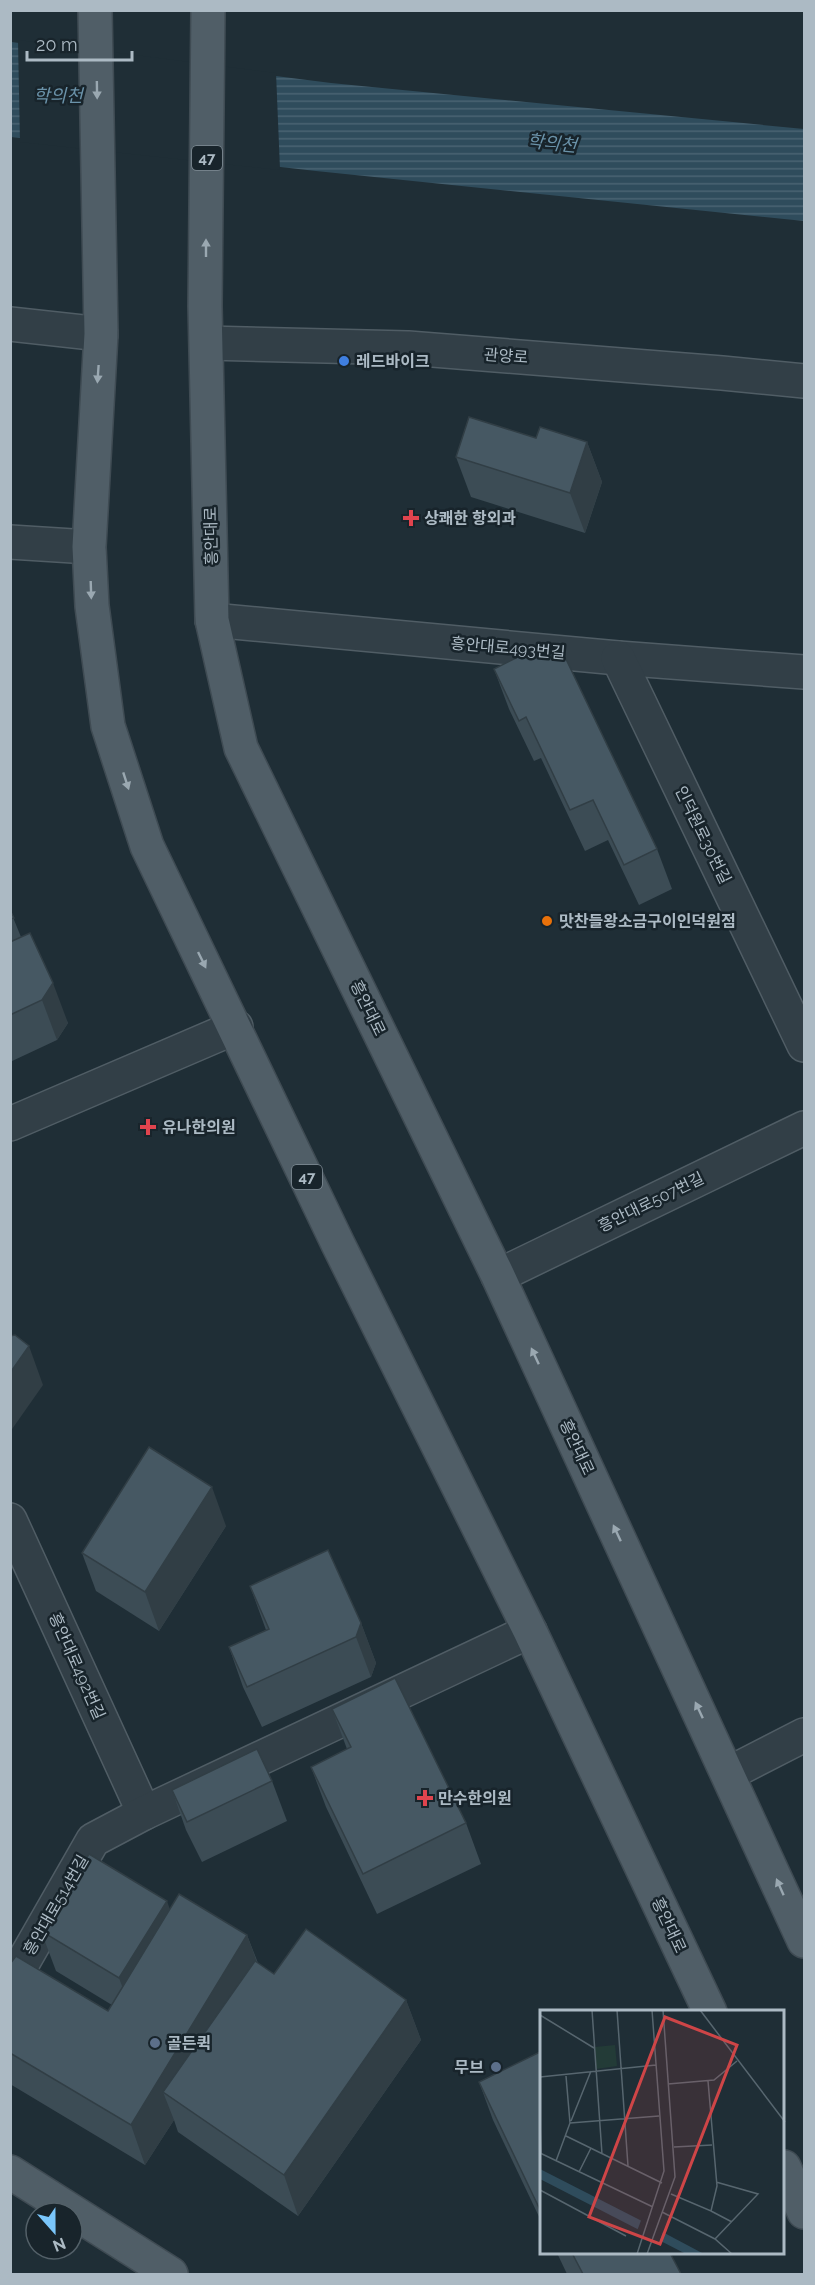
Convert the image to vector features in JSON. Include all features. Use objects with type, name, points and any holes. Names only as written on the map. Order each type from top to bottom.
[{"type":"main road","name":"흥안대로","points":[[95,10],[100,334],[89,547],[92,606],[108,726],[147,846],[236,1027],[338,1244],[530,1631],[709,2010]]},
{"type":"main road","name":"흥안대로","points":[[208,10],[206,306],[212,620],[241,748],[498,1276],[729,1773],[804,1941]]},
{"type":"main road","points":[[785,2171],[804,2212]]},
{"type":"main road","points":[[10,2172],[171,2274]]},
{"type":"street","points":[[10,324],[100,334]]},
{"type":"street","name":"관양로","points":[[207,343],[408,348],[804,381]]},
{"type":"street","points":[[10,542],[89,547]]},
{"type":"street","name":"흥안대로493번길","points":[[212,620],[618,658],[804,672]]},
{"type":"street","name":"인덕원로30번길","points":[[618,658],[804,1045]]},
{"type":"street","points":[[10,1124],[236,1027]]},
{"type":"street","name":"흥안대로507번길","points":[[498,1276],[804,1128]]},
{"type":"street","name":"흥안대로492번길","points":[[10,1520],[144,1813]]},
{"type":"street","name":"흥안대로514번길","points":[[10,1985],[93,1840],[144,1813],[530,1631]]},
{"type":"street","points":[[729,1773],[804,1735]]},
{"type":"water","name":"학의천","points":[[11,42],[331,83],[804,129],[804,221],[11,137]]},
{"type":"pier","points":[[18,40],[276,73],[280,170],[20,142]]},
{"type":"building","points":[[469,417],[536,438],[540,427],[587,442],[570,493],[456,457]]},
{"type":"building","points":[[530,651],[564,655],[657,849],[624,865],[593,800],[570,810],[526,717],[519,721],[494,669]]},
{"type":"building","points":[[30,933],[53,983],[42,1000],[10,1015],[10,942]]},
{"type":"building","points":[[15,1335],[29,1346],[10,1373],[10,1336]]},
{"type":"building","points":[[149,1447],[212,1487],[145,1592],[82,1553]]},
{"type":"building","points":[[328,1550],[361,1623],[356,1637],[247,1687],[229,1647],[269,1629],[250,1586]]},
{"type":"building","points":[[395,1678],[466,1823],[363,1874],[311,1767],[351,1747],[332,1709]]},
{"type":"building","points":[[257,1749],[272,1781],[187,1822],[172,1790]]},
{"type":"building","points":[[89,1854],[167,1901],[119,1978],[41,1931]]},
{"type":"building","points":[[179,1894],[247,1935],[131,2125],[10,2053],[10,1964],[16,1956],[108,2011]]},
{"type":"building","points":[[306,1929],[406,2000],[284,2175],[163,2092],[255,1961],[274,1974]]},
{"type":"building","points":[[540,2052],[540,2210],[479,2082]]},
{"type":"building","points":[[573,2255],[671,2255],[681,2274],[583,2274]]},
{"type":"place","name":"레드바이크","points":[[344,361]]},
{"type":"place","name":"상쾌한 항외과","points":[[411,518]]},
{"type":"place","name":"맛찬들왕소금구이인덕원점","points":[[547,921]]},
{"type":"place","name":"유나한의원","points":[[148,1127]]},
{"type":"place","name":"만수한의원","points":[[425,1798]]},
{"type":"place","name":"골든퀵","points":[[155,2043]]},
{"type":"place","name":"무브","points":[[496,2067]]}]
